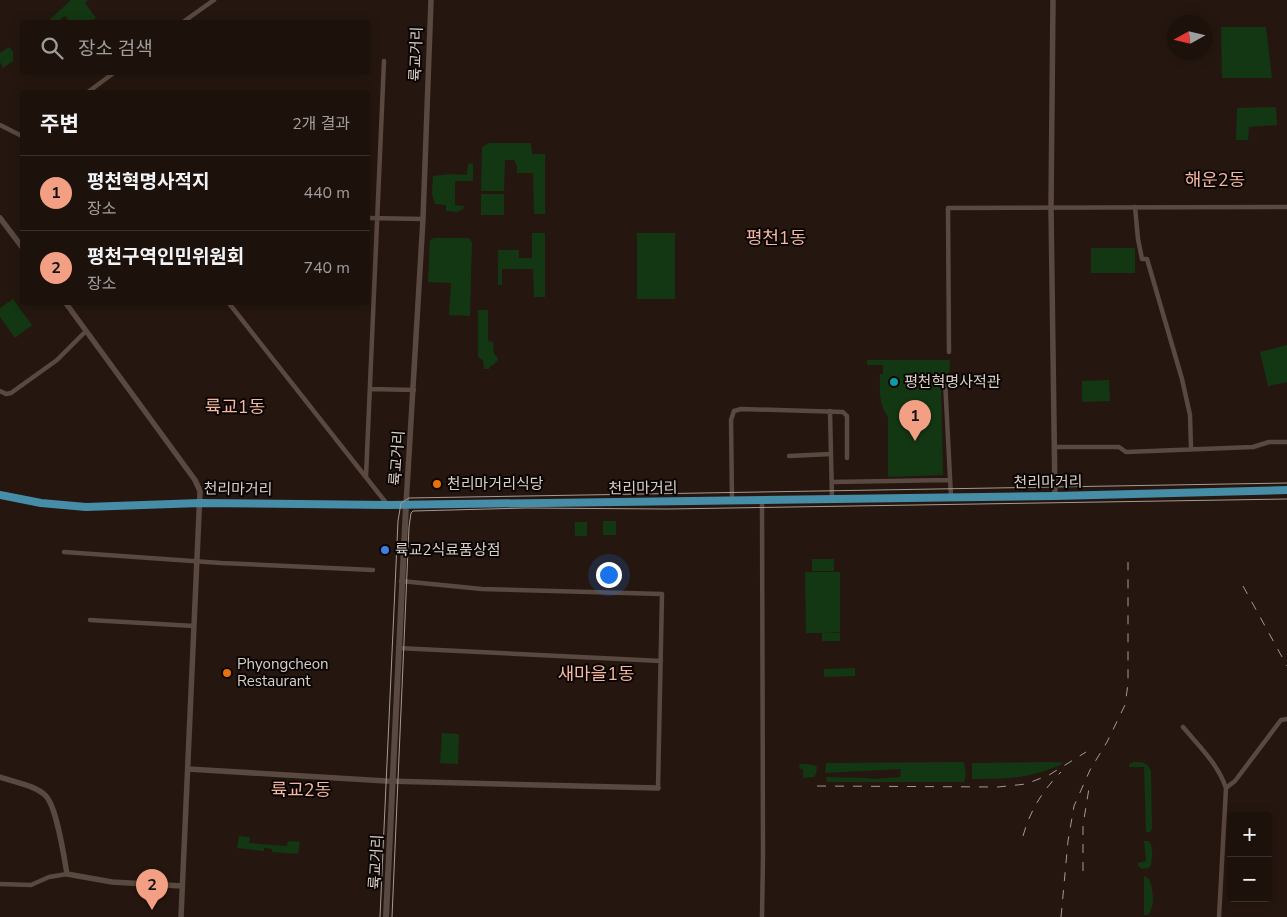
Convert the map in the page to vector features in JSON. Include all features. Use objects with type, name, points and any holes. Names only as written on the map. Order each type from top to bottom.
[{"type":"highway","name":"천리마거리","points":[[0,495],[41,503],[86,507],[200,502],[406,505],[1055,496],[1287,490]]},
{"type":"main road","name":"륙교거리","points":[[386,917],[406,505]]},
{"type":"street","points":[[186,20],[214,0]]},
{"type":"street","name":"륙교거리","points":[[406,505],[423,219],[431,0]]},
{"type":"street","points":[[1053,0],[1051,208],[1055,496]]},
{"type":"street","points":[[366,477],[384,61]]},
{"type":"street","points":[[91,90],[111,75]]},
{"type":"street","points":[[0,125],[20,135]]},
{"type":"street","points":[[1136,207],[1138,239],[1142,259],[1147,259],[1186,397],[1190,415],[1191,449]]},
{"type":"street","points":[[950,352],[948,208],[1287,207]]},
{"type":"street","points":[[0,218],[20,244]]},
{"type":"street","points":[[370,218],[423,219]]},
{"type":"street","points":[[67,305],[195,480],[200,491],[181,917]]},
{"type":"street","points":[[230,305],[388,505]]},
{"type":"street","points":[[0,391],[6,394],[11,393],[57,360],[86,331]]},
{"type":"street","points":[[912,380],[945,380],[951,497]]},
{"type":"street","points":[[370,389],[414,390]]},
{"type":"street","points":[[732,500],[731,420],[734,411],[740,409],[843,412],[847,416],[847,458]]},
{"type":"street","points":[[830,411],[832,499]]},
{"type":"street","points":[[1054,446],[1119,447],[1126,452],[1253,447],[1269,442],[1287,442]]},
{"type":"street","points":[[789,456],[831,454]]},
{"type":"street","points":[[832,482],[950,480]]},
{"type":"street","points":[[762,500],[762,917]]},
{"type":"street","points":[[64,552],[373,570]]},
{"type":"street","points":[[188,769],[392,781],[658,788],[662,594],[499,590],[401,582]]},
{"type":"street","points":[[90,620],[194,626]]},
{"type":"street","points":[[398,648],[661,661]]},
{"type":"street","points":[[1226,788],[1235,782],[1280,720],[1287,719]]},
{"type":"street","points":[[1183,727],[1207,754],[1222,776],[1226,788],[1219,917]]},
{"type":"street","points":[[0,777],[35,788],[47,796],[59,829],[67,874]]},
{"type":"street","points":[[0,884],[31,885],[49,877],[67,874],[112,882],[182,886]]},
{"type":"green space","points":[[71,0],[88,0],[85,3],[96,18],[92,20],[68,20],[65,16],[59,20],[49,20]]},
{"type":"green space","points":[[1221,27],[1266,27],[1272,78],[1222,78]]},
{"type":"green space","points":[[9,47],[13,52],[13,61],[3,68],[0,62],[0,53]]},
{"type":"green space","points":[[1276,107],[1277,125],[1249,127],[1248,140],[1236,140],[1237,108]]},
{"type":"green space","points":[[490,143],[531,143],[532,154],[545,154],[545,214],[534,214],[533,173],[517,173],[517,166],[514,160],[505,160],[504,191],[481,191],[482,148]]},
{"type":"green space","points":[[473,163],[473,181],[455,181],[455,205],[464,206],[463,209],[457,212],[446,211],[446,205],[435,204],[432,194],[433,176],[467,175],[468,164]]},
{"type":"green space","points":[[481,194],[504,194],[504,215],[481,215]]},
{"type":"green space","points":[[532,233],[545,233],[545,297],[534,297],[533,269],[502,269],[502,285],[498,285],[498,250],[519,250],[519,258],[532,258]]},
{"type":"green space","points":[[637,233],[675,233],[675,299],[637,299]]},
{"type":"green space","points":[[434,238],[469,238],[472,242],[470,316],[449,315],[451,283],[428,282],[430,240]]},
{"type":"green space","points":[[1091,248],[1135,248],[1135,273],[1091,273]]},
{"type":"green space","points":[[13,299],[32,325],[15,338],[0,317],[0,308]]},
{"type":"green space","points":[[478,310],[488,310],[488,341],[493,342],[494,354],[498,358],[489,369],[484,369],[483,360],[478,357]]},
{"type":"green space","points":[[1287,345],[1287,382],[1268,386],[1260,352]]},
{"type":"green space","points":[[867,360],[950,360],[949,377],[941,377],[943,475],[888,477],[888,417],[881,402],[880,391],[880,374],[883,374],[883,365],[867,365]]},
{"type":"green space","points":[[1109,380],[1110,401],[1082,402],[1082,381]]},
{"type":"green space","points":[[603,521],[616,521],[616,535],[603,535]]},
{"type":"green space","points":[[575,522],[587,522],[587,536],[575,536]]},
{"type":"green space","points":[[812,559],[834,559],[834,571],[812,571]]},
{"type":"green space","points":[[805,572],[840,572],[840,632],[824,633],[840,633],[840,641],[822,641],[822,633],[806,633]]},
{"type":"green space","points":[[855,668],[855,676],[824,677],[824,669]]},
{"type":"green space","points":[[442,733],[459,734],[458,764],[440,763]]},
{"type":"green space","points":[[964,762],[966,774],[964,782],[827,782],[826,777],[874,779],[900,777],[901,769],[825,773],[826,763]]},
{"type":"green space","points":[[1134,762],[1144,763],[1151,771],[1152,829],[1150,832],[1146,832],[1144,767],[1129,767],[1129,764]]},
{"type":"green space","points":[[972,763],[1064,763],[1019,777],[972,779]]},
{"type":"green space","points":[[800,764],[817,766],[814,777],[803,778],[803,770],[799,768]]},
{"type":"green space","points":[[239,836],[250,837],[249,843],[287,846],[288,841],[300,842],[298,854],[272,852],[272,849],[264,848],[264,851],[237,848]]},
{"type":"green space","points":[[1144,841],[1149,841],[1151,844],[1152,856],[1151,865],[1148,868],[1142,869],[1138,866],[1138,863],[1146,861]]},
{"type":"green space","points":[[1144,876],[1150,882],[1152,892],[1153,902],[1148,915],[1144,915]]},
{"type":"tram line","points":[[380,917],[398,521],[401,503],[409,498],[1287,483]]},
{"type":"tram line","points":[[392,917],[409,527],[413,511],[526,508],[668,509],[1287,499]]},
{"type":"railway","points":[[1061,917],[1068,841],[1074,806],[1090,770],[1107,742],[1125,705],[1128,684],[1128,562]]},
{"type":"railway","points":[[1243,586],[1287,666]]},
{"type":"railway","points":[[817,786],[998,787],[1026,784],[1049,775],[1086,752]]},
{"type":"railway","points":[[1023,836],[1029,818],[1038,802],[1048,786],[1061,772]]},
{"type":"railway","points":[[1083,871],[1083,825],[1090,782]]},
{"type":"place","name":"평천혁명사적관","points":[[894,382]]},
{"type":"place","name":"평천혁명사적지","points":[[915,441]]},
{"type":"place","name":"천리마거리식당","points":[[437,484]]},
{"type":"place","name":"륙교2식료품상점","points":[[385,550]]},
{"type":"place","name":"Phyongcheon Restaurant","points":[[227,673]]},
{"type":"place","name":"평천구역인민위원회","points":[[152,910]]},
{"type":"district","name":"해운2동","points":[[1215,180]]},
{"type":"district","name":"평천1동","points":[[776,238]]},
{"type":"district","name":"륙교1동","points":[[235,407]]},
{"type":"district","name":"새마을1동","points":[[596,674]]},
{"type":"district","name":"륙교2동","points":[[301,790]]}]
